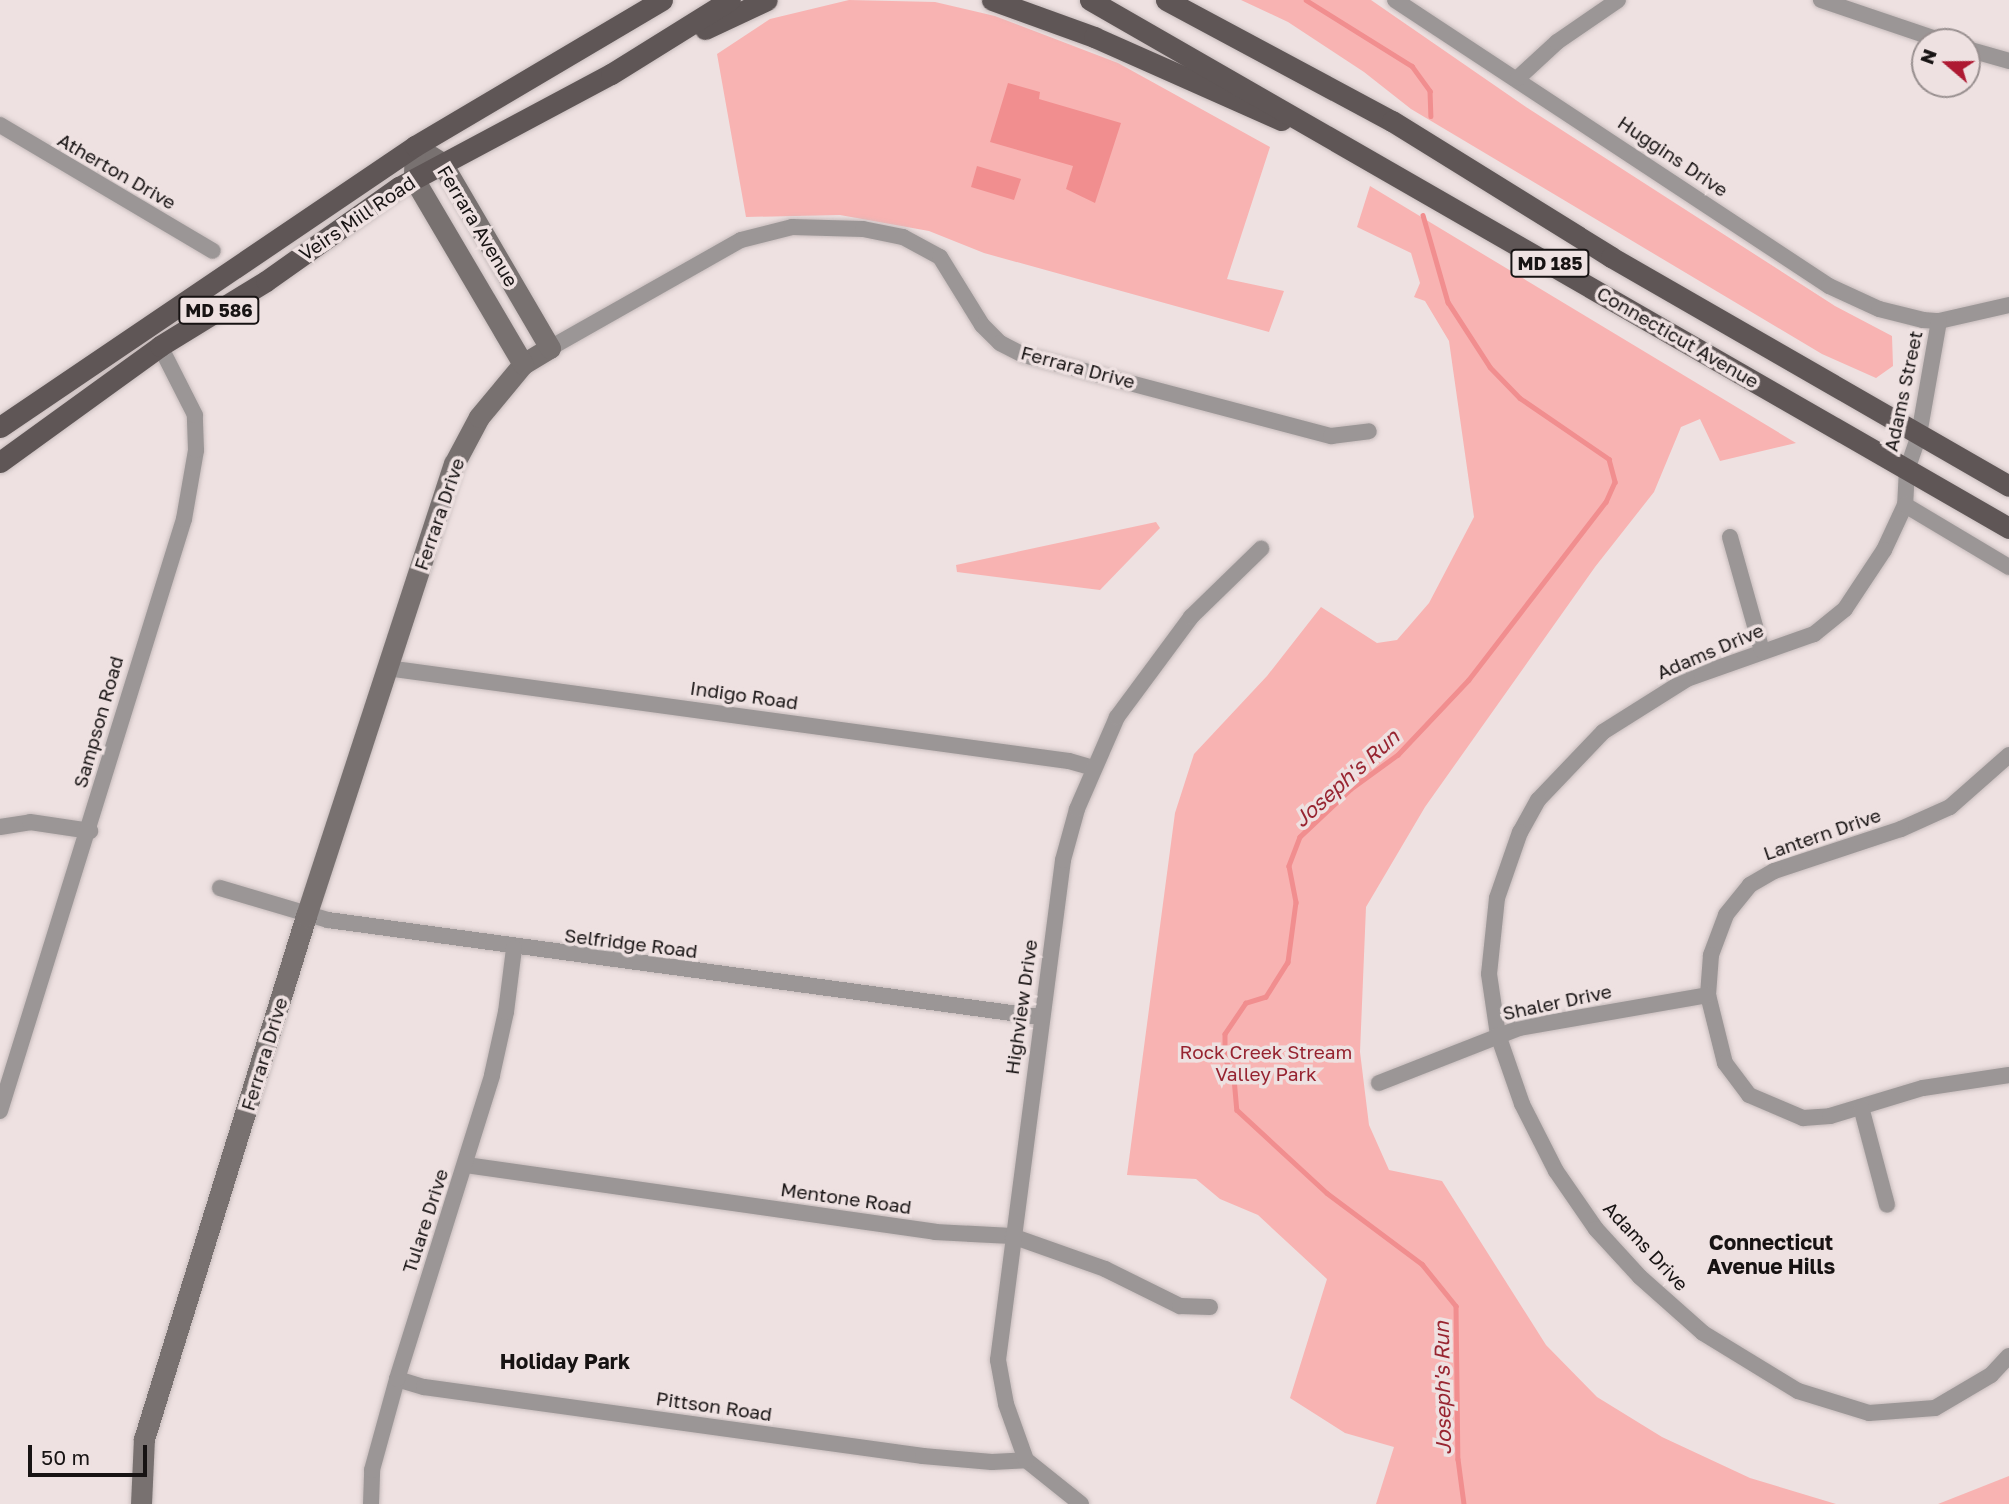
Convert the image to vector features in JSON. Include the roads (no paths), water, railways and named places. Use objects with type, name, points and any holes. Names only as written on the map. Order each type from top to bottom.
[{"type":"main road","name":"Veirs Mill Road","points":[[0,427],[415,146],[662,0]]},
{"type":"main road","name":"Veirs Mill Road","points":[[0,463],[160,346],[414,179],[611,74],[730,0]]},
{"type":"main road","points":[[611,74],[767,0]]},
{"type":"main road","points":[[992,0],[1094,37],[1404,178]]},
{"type":"main road","name":"Connecticut Avenue","points":[[1090,0],[2009,528]]},
{"type":"main road","name":"Connecticut Avenue","points":[[1166,0],[1251,48],[1392,121],[1611,257],[2009,486]]},
{"type":"main road","points":[[1195,0],[1251,48]]},
{"type":"street","name":"Huggins Drive","points":[[1395,0],[1829,286],[1879,309],[1939,321]]},
{"type":"street","points":[[1517,78],[1557,42],[1618,0]]},
{"type":"street","points":[[1821,0],[1911,30]]},
{"type":"street","points":[[1981,53],[2009,61]]},
{"type":"street","name":"Atherton Drive","points":[[4,134],[213,251]]},
{"type":"street","name":"Ferrara Avenue","points":[[415,146],[442,163],[550,348]]},
{"type":"street","name":"Ferrara Avenue","points":[[415,146],[414,179],[523,364]]},
{"type":"street","name":"Ferrara Drive","points":[[141,1504],[144,1439],[306,916],[454,464],[479,417],[523,364],[741,240],[792,227],[863,229],[920,243],[940,257],[982,325],[1000,343],[1024,355],[1331,436],[1369,431]]},
{"type":"street","points":[[1939,321],[2009,305]]},
{"type":"street","name":"Adams Street","points":[[1907,469],[1919,435],[1939,321]]},
{"type":"street","name":"Sampson Road","points":[[0,1111],[90,831],[109,748],[184,519],[195,450],[195,415],[160,346]]},
{"type":"street","name":"Adams Drive","points":[[1907,469],[1905,505],[1884,550],[1845,609],[1814,634],[1687,679],[1643,703],[1603,732],[1538,800],[1520,832],[1497,898],[1489,974],[1498,1035],[1522,1104],[1556,1171],[1596,1229],[1640,1277],[1703,1333],[1755,1368],[1837,1407],[1869,1413],[1909,1413],[1935,1408],[1991,1375],[2009,1356]]},
{"type":"street","points":[[1905,505],[2009,567]]},
{"type":"street","points":[[1730,537],[1762,651]]},
{"type":"street","name":"Highview Drive","points":[[1026,1460],[1006,1404],[998,1360],[1012,1236],[1063,860],[1093,768],[1117,717],[1191,617],[1261,549]]},
{"type":"street","name":"Indigo Road","points":[[387,668],[1069,761],[1093,768]]},
{"type":"street","name":"Lantern Drive","points":[[2009,755],[1950,807],[1901,829],[1774,871],[1750,886],[1726,915],[1711,955],[1708,995],[1725,1063],[1749,1095],[1803,1118],[1860,1107],[1923,1088],[2009,1075]]},
{"type":"street","points":[[0,827],[30,822],[90,831]]},
{"type":"street","name":"Selfridge Road","points":[[220,888],[306,916],[514,948],[1041,1017]]},
{"type":"street","name":"Tulare Drive","points":[[371,1504],[372,1470],[397,1379],[466,1165],[506,1012],[514,948]]},
{"type":"street","name":"Shaler Drive","points":[[1379,1083],[1498,1035],[1708,995]]},
{"type":"street","points":[[1860,1107],[1887,1205]]},
{"type":"street","name":"Mentone Road","points":[[466,1165],[935,1232],[1012,1236],[1105,1269],[1180,1306],[1210,1307]]},
{"type":"street","name":"Pittson Road","points":[[397,1379],[424,1387],[923,1456],[992,1462],[1026,1460]]},
{"type":"street","points":[[1026,1460],[1081,1504]]},
{"type":"waterway","name":"Joseph's Run","points":[[1306,0],[1412,66],[1430,91],[1431,116]]},
{"type":"waterway","name":"Joseph's Run","points":[[1423,215],[1448,302],[1490,367],[1520,398],[1609,459],[1615,482],[1606,502],[1469,680],[1398,755],[1351,789],[1300,837],[1289,866],[1296,902],[1288,962],[1266,997],[1246,1003],[1225,1034],[1225,1058],[1234,1078],[1237,1110],[1327,1193],[1422,1264],[1456,1306],[1458,1459],[1464,1504]]},
{"type":"district","name":"Connecticut Avenue Hills","points":[[1771,1254]]},
{"type":"district","name":"Holiday Park","points":[[565,1361]]},
{"type":"park label","name":"Rock Creek Stream Valley Park","points":[[1266,1063]]}]
